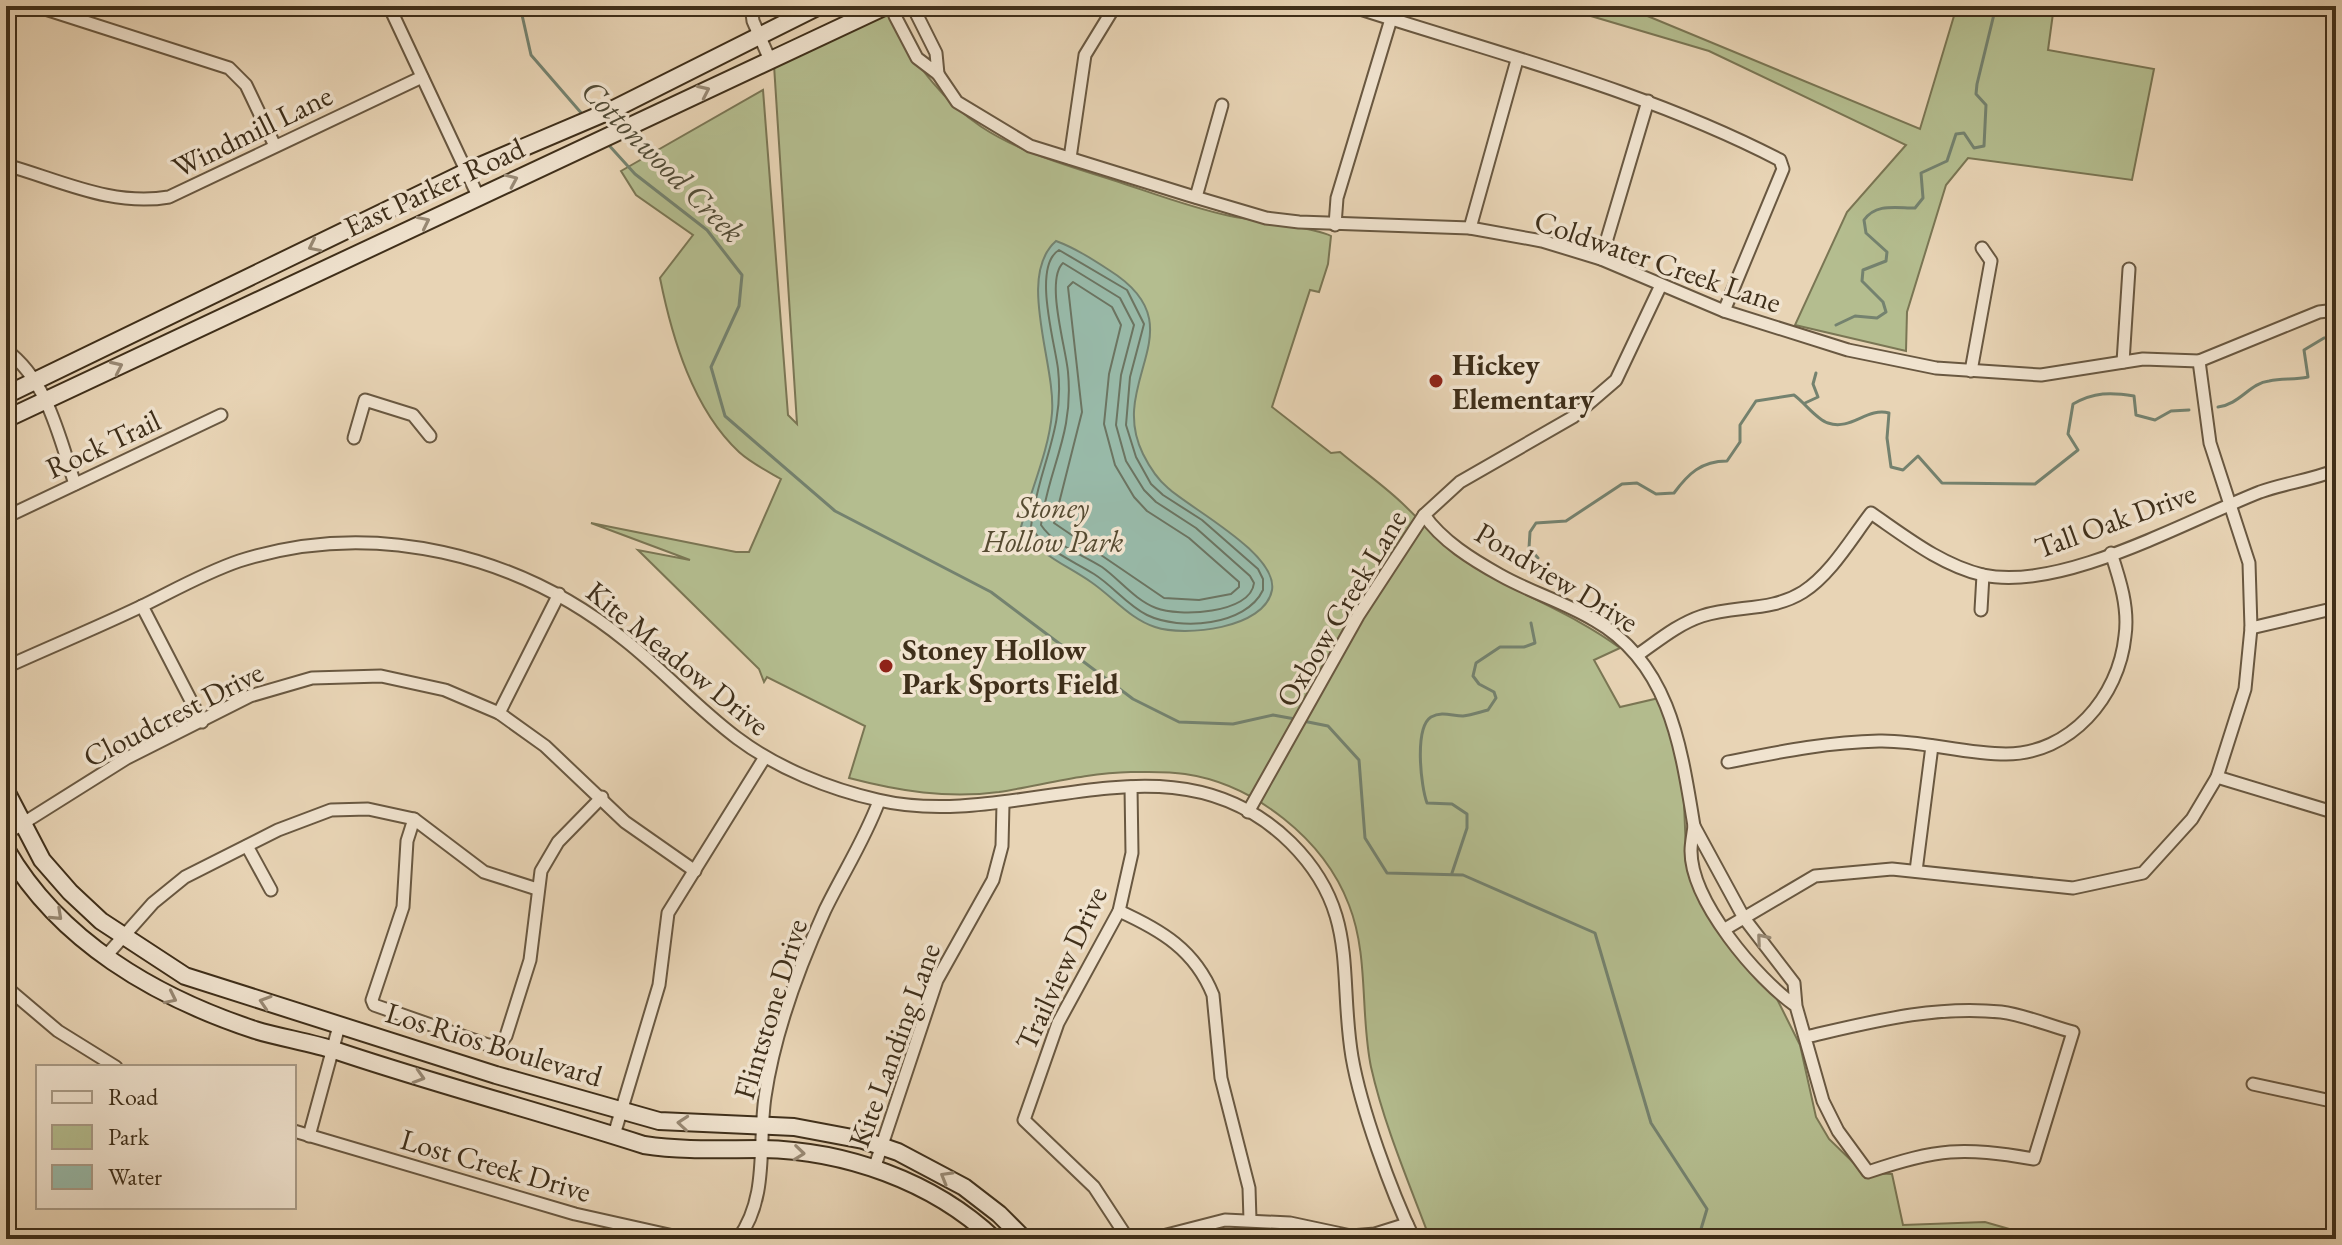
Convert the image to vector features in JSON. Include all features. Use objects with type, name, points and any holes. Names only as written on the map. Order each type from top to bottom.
[{"type":"main road","name":"East Parker Road","points":[[6,395],[468,171],[614,109],[819,6]]},
{"type":"main road","name":"East Parker Road","points":[[6,419],[886,6]]},
{"type":"main road","points":[[237,283],[247,306]]},
{"type":"main road","name":"Los Rios Boulevard","points":[[6,791],[42,860],[70,892],[122,935],[185,976],[339,1026],[659,1121],[826,1131],[880,1146],[964,1187],[999,1214],[1024,1239]]},
{"type":"main road","name":"Los Rios Boulevard","points":[[6,849],[24,880],[53,912],[149,987],[185,1005],[259,1031],[333,1050],[614,1135],[676,1150],[763,1149],[821,1156],[874,1169],[945,1200],[994,1239]]},
{"type":"street","points":[[36,6],[229,68],[246,85],[275,146]]},
{"type":"street","points":[[389,6],[478,196]]},
{"type":"street","points":[[751,6],[770,60]]},
{"type":"street","name":"Coldwater Creek Lane","points":[[897,6],[895,16],[917,58],[938,74],[957,102],[985,122],[1030,146],[1266,218],[1335,225],[1470,228],[1542,241],[1601,259],[1724,311],[1848,350],[1936,368],[2041,375],[2123,362],[2199,361],[2319,312],[2336,310]]},
{"type":"street","name":"Coldwater Creek Lane","points":[[908,6],[914,9],[936,53],[938,74]]},
{"type":"street","points":[[1070,158],[1085,55],[1115,6]]},
{"type":"street","points":[[1351,6],[1648,101],[1727,133],[1780,160],[1783,169],[1724,311]]},
{"type":"street","points":[[1335,225],[1337,198],[1391,19]]},
{"type":"street","points":[[1470,228],[1517,60]]},
{"type":"street","name":"Windmill Lane","points":[[6,165],[84,187],[102,197],[145,202],[187,191],[422,77]]},
{"type":"street","points":[[1601,259],[1648,101]]},
{"type":"street","points":[[1196,197],[1222,105]]},
{"type":"street","points":[[1971,371],[1991,261],[1982,248]]},
{"type":"street","points":[[2123,362],[2129,269]]},
{"type":"street","name":"Oxbow Creek Lane","points":[[1248,812],[1358,616],[1424,515],[1460,482],[1573,417],[1616,380],[1661,285]]},
{"type":"street","points":[[6,350],[35,381],[46,401],[75,484]]},
{"type":"street","points":[[1725,929],[1815,876],[1892,869],[2073,888],[2143,873],[2192,819],[2217,777],[2245,689],[2251,628],[2251,574],[2210,443],[2199,361]]},
{"type":"street","points":[[354,438],[365,400],[413,415],[430,436]]},
{"type":"street","name":"Rock Trail","points":[[6,517],[221,415]]},
{"type":"street","name":"Tall Oak Drive","points":[[1639,654],[1682,623],[1705,615],[1764,607],[1804,591],[1818,580],[1871,513],[1924,550],[1983,575],[2052,574],[2277,486],[2336,470]]},
{"type":"street","name":"Pondview Drive","points":[[1424,515],[1433,527],[1478,562],[1595,620],[1639,654],[1671,709],[1694,826],[1744,918],[1794,983],[1796,1006],[1823,1101],[1838,1131],[1868,1172],[1924,1153],[1973,1149],[2034,1159],[2073,1032],[2004,1012],[1962,1011],[1910,1013],[1806,1037]]},
{"type":"street","name":"Kite Meadow Drive","points":[[6,667],[142,606],[195,577],[239,561],[283,549],[326,544],[405,545],[488,564],[559,594],[626,640],[708,714],[765,757],[831,787],[879,801],[939,807],[1003,804],[1066,791],[1131,787],[1190,788],[1223,798],[1248,812],[1297,849],[1319,878],[1333,906],[1347,962],[1355,1072],[1414,1239]]},
{"type":"street","points":[[1728,762],[1843,743],[1883,741],[2007,754],[2053,743],[2091,715],[2106,695],[2117,670],[2126,636],[2125,602],[2111,553]]},
{"type":"street","points":[[1981,610],[1983,575]]},
{"type":"street","points":[[499,713],[559,594]]},
{"type":"street","points":[[142,606],[202,722]]},
{"type":"street","points":[[2251,628],[2336,608]]},
{"type":"street","name":"Cloudcrest Drive","points":[[6,834],[127,758],[278,685],[347,675],[413,681],[445,690],[499,713],[545,746],[625,822],[695,871]]},
{"type":"street","points":[[1916,871],[1932,746]]},
{"type":"street","points":[[614,1135],[659,985],[668,913],[765,757]]},
{"type":"street","points":[[2217,777],[2336,813]]},
{"type":"street","name":"Trailview Drive","points":[[1128,1239],[1094,1187],[1024,1120],[1058,1023],[1119,911],[1132,853],[1131,787]]},
{"type":"street","points":[[414,819],[407,841],[403,907],[372,1000],[374,1005],[488,1045],[499,1045],[506,1036],[530,960],[541,871],[558,842],[602,797]]},
{"type":"street","name":"Flintstone Drive","points":[[738,1239],[754,1205],[763,1149],[761,1126],[769,1076],[798,979],[826,910],[867,833],[879,801]]},
{"type":"street","name":"Kite Landing Lane","points":[[874,1169],[937,980],[993,880],[1002,846],[1003,804]]},
{"type":"street","points":[[106,956],[122,935],[181,880],[278,830],[331,810],[368,809],[414,819],[484,872],[537,889]]},
{"type":"street","name":"Pondview Drive","points":[[1694,826],[1690,852],[1700,884],[1725,929],[1777,993],[1796,1006]]},
{"type":"street","points":[[247,846],[271,890]]},
{"type":"street","points":[[1119,911],[1170,937],[1182,947],[1208,983],[1221,1078],[1249,1188],[1250,1220]]},
{"type":"street","points":[[6,987],[58,1031],[113,1065]]},
{"type":"street","points":[[309,1136],[339,1026]]},
{"type":"street","points":[[2253,1084],[2336,1102]]},
{"type":"street","name":"Lost Creek Drive","points":[[296,1132],[575,1214],[687,1239]]},
{"type":"street","points":[[1151,1239],[1209,1222],[1250,1220],[1290,1223],[1351,1236],[1375,1234],[1407,1224]]},
{"type":"green space","points":[[1557,6],[1620,6],[1633,10],[1920,129],[1957,6],[2054,6],[2048,50],[2154,69],[2132,180],[1968,158],[1946,185],[1907,312],[1906,351],[1795,325],[1847,212],[1906,145],[1709,51]]},
{"type":"green space","name":"Stoney Hollow Park","points":[[887,13],[933,83],[981,127],[1009,143],[1077,169],[1202,209],[1331,236],[1328,264],[1319,292],[1310,290],[1272,407],[1331,453],[1340,452],[1470,564],[1584,624],[1620,648],[1594,660],[1620,707],[1659,698],[1682,755],[1686,851],[1695,882],[1775,995],[1800,1045],[1816,1117],[1829,1139],[1864,1173],[1892,1174],[1903,1225],[1985,1222],[2044,1239],[1430,1239],[1376,1089],[1368,1047],[1359,944],[1349,905],[1323,858],[1284,818],[1236,789],[1172,772],[1097,775],[999,792],[961,795],[905,790],[849,778],[865,726],[767,677],[764,682],[759,669],[638,550],[690,560],[591,523],[749,552],[781,479],[739,452],[723,435],[697,394],[678,348],[660,278],[693,235],[636,195],[621,171],[763,90],[788,415],[797,424],[774,65]]},
{"type":"water","points":[[1056,241],[1109,270],[1135,291],[1148,312],[1150,334],[1135,402],[1135,427],[1143,454],[1160,481],[1231,533],[1262,562],[1270,576],[1272,590],[1266,603],[1255,614],[1222,627],[1203,630],[1155,627],[1044,552],[1021,527],[1044,456],[1052,413],[1052,393],[1038,298],[1039,276],[1045,256]]},
{"type":"waterway","name":"Cottonwood Creek","points":[[520,6],[531,55],[583,115]]},
{"type":"waterway","points":[[1836,325],[1855,316],[1877,318],[1886,312],[1883,302],[1862,281],[1863,270],[1886,261],[1887,252],[1866,233],[1864,220],[1880,209],[1915,208],[1923,198],[1921,173],[1947,161],[1956,134],[1964,133],[1974,148],[1984,146],[1986,105],[1976,94],[1996,6]]},
{"type":"waterway","name":"Cottonwood Creek","points":[[606,142],[635,174],[707,230],[742,275],[739,306],[711,367],[725,416],[835,511],[991,592],[1133,699],[1179,722],[1233,724],[1273,715],[1295,719]]},
{"type":"waterway","points":[[2218,407],[2262,383],[2308,377],[2304,350],[2324,338],[2336,337]]},
{"type":"waterway","points":[[1805,403],[1818,397],[1813,384],[1816,373]]},
{"type":"waterway","points":[[1538,558],[1529,548],[1530,532],[1536,523],[1566,521],[1622,484],[1637,483],[1656,494],[1674,493],[1696,470],[1710,463],[1727,461],[1740,442],[1740,425],[1756,401],[1794,395],[1819,418],[1836,425],[1873,413],[1889,413],[1887,438],[1891,467],[1903,470],[1918,456],[1942,483],[2035,484],[2078,450],[2068,434],[2073,404],[2088,397],[2110,394],[2134,396],[2136,415],[2155,420],[2171,411],[2189,410]]},
{"type":"waterway","points":[[1452,873],[1467,828],[1467,814],[1452,804],[1427,803],[1421,772],[1422,733],[1426,723],[1435,715],[1463,716],[1488,710],[1496,698],[1494,692],[1479,684],[1473,676],[1476,663],[1500,647],[1524,647],[1535,643],[1531,623]]},
{"type":"waterway","name":"Cottonwood Creek","points":[[1303,721],[1328,726],[1359,760],[1365,838],[1387,873],[1463,875],[1595,933],[1651,1123],[1707,1209],[1698,1239]]},
{"type":"place","name":"Hickey Elementary","points":[[1436,381]]},
{"type":"place","name":"Stoney Hollow Park Sports Field","points":[[886,666]]}]
